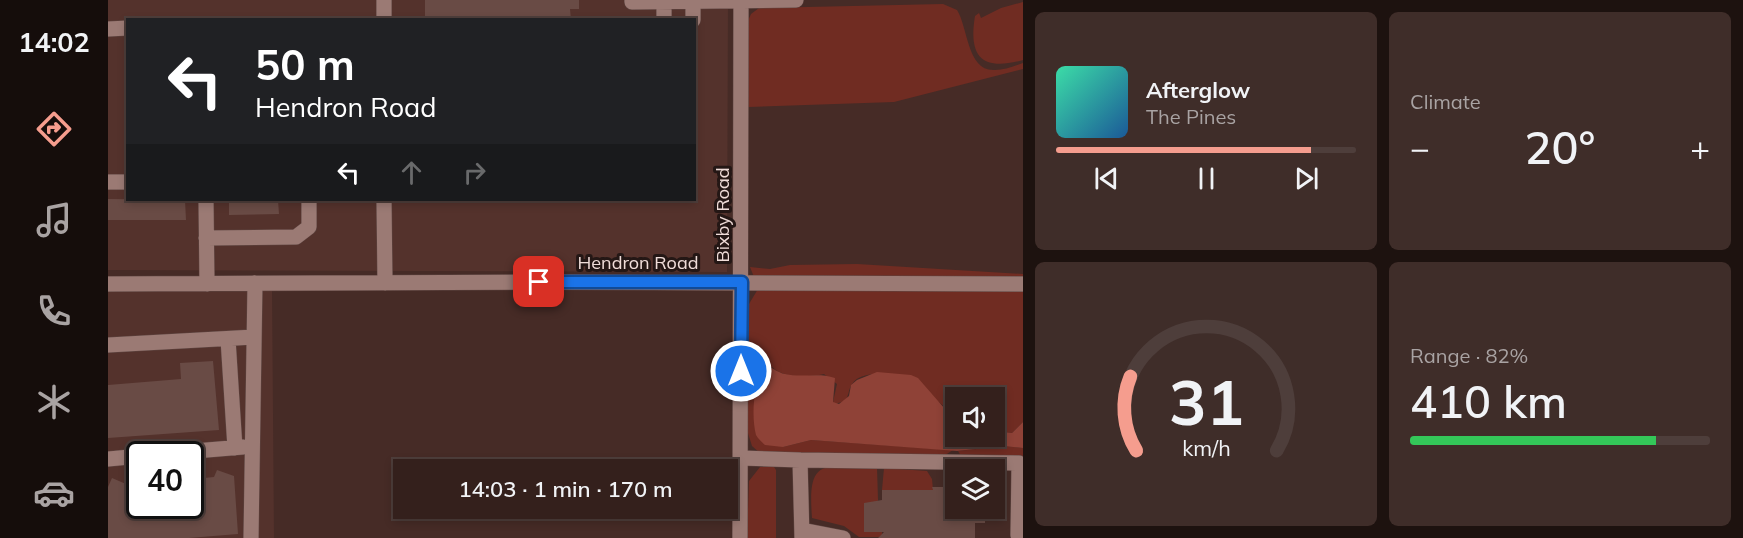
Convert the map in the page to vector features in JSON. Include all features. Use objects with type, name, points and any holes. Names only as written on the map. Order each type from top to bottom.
[{"type":"street","points":[[384,0],[384,18]]},
{"type":"street","points":[[632,0],[632,2],[796,0]]},
{"type":"street","points":[[664,1],[664,18]]},
{"type":"street","points":[[693,1],[693,18]]},
{"type":"street","name":"Bixby Road","points":[[741,1],[741,538]]},
{"type":"street","points":[[108,29],[126,28]]},
{"type":"street","points":[[108,182],[126,182]]},
{"type":"street","points":[[206,201],[207,284]]},
{"type":"street","points":[[206,238],[296,237],[309,227],[309,201]]},
{"type":"street","points":[[384,201],[385,283]]},
{"type":"street","name":"Hendron Road","points":[[108,284],[742,282],[1023,284]]},
{"type":"street","points":[[251,538],[255,283]]},
{"type":"street","points":[[108,345],[254,337]]},
{"type":"street","points":[[228,339],[235,448]]},
{"type":"street","points":[[204,450],[252,446]]},
{"type":"street","points":[[108,459],[126,457]]},
{"type":"street","points":[[741,458],[1021,464],[1018,535]]},
{"type":"street","points":[[800,460],[802,534],[843,538]]},
{"type":"shaded area","points":[[108,0],[728,0],[727,272],[108,270]]},
{"type":"shaded area","points":[[1023,2],[1023,60],[998,64],[981,58],[974,42],[975,16],[979,13],[981,18],[1001,8]]},
{"type":"shaded area","points":[[943,4],[957,10],[970,47],[979,64],[986,69],[995,70],[1023,63],[1023,69],[894,102],[748,107],[747,23],[751,14],[759,8]]},
{"type":"shaded area","points":[[857,264],[1023,274],[1023,281],[754,277],[750,267],[770,269],[790,265]]},
{"type":"shaded area","points":[[1023,287],[1023,422],[1012,433],[1005,432],[1005,387],[945,387],[945,407],[931,396],[923,384],[875,374],[858,378],[852,384],[845,401],[835,404],[833,402],[837,384],[824,374],[790,375],[783,374],[772,367],[757,380],[757,392],[783,447],[811,440],[953,450],[942,457],[761,454],[752,446],[747,430],[749,304],[758,289]]},
{"type":"shaded area","points":[[272,288],[274,538],[108,538],[108,289]]},
{"type":"shaded area","points":[[767,366],[785,374],[823,375],[835,378],[833,402],[839,404],[849,396],[851,385],[857,380],[877,372],[911,375],[918,378],[945,409],[945,447],[994,447],[957,451],[811,440],[783,447],[765,445],[756,435],[754,418],[754,398],[762,372]]},
{"type":"shaded area","points":[[1023,422],[1023,448],[1005,446],[1005,432],[1012,433]]},
{"type":"shaded area","points":[[1005,446],[1023,448],[1023,458],[961,456],[958,451]]},
{"type":"shaded area","points":[[760,467],[774,467],[776,470],[776,538],[747,538],[749,481]]},
{"type":"shaded area","points":[[832,467],[877,467],[878,500],[877,503],[864,503],[864,531],[882,532],[882,537],[859,537],[844,526],[812,518],[811,498],[816,474]]},
{"type":"shaded area","points":[[884,468],[927,471],[932,479],[933,490],[882,490]]},
{"type":"building","points":[[425,0],[579,0],[579,9],[570,9],[571,18],[425,18]]},
{"type":"building","points":[[108,199],[185,201],[186,220],[108,220]]},
{"type":"building","points":[[229,201],[278,201],[279,214],[229,215]]},
{"type":"building","points":[[213,361],[219,430],[108,438],[108,385],[181,379],[180,363]]},
{"type":"building","points":[[217,470],[234,476],[238,534],[189,538],[108,538],[108,487],[112,478],[126,484],[126,519],[204,519],[204,478],[214,477]]},
{"type":"building","points":[[932,487],[945,487],[945,519],[985,519],[985,523],[975,523],[975,538],[878,538],[884,532],[864,532],[864,503],[882,500],[882,490],[933,490]]},
{"type":"route","points":[[539,282],[742,282],[741,371]]}]
